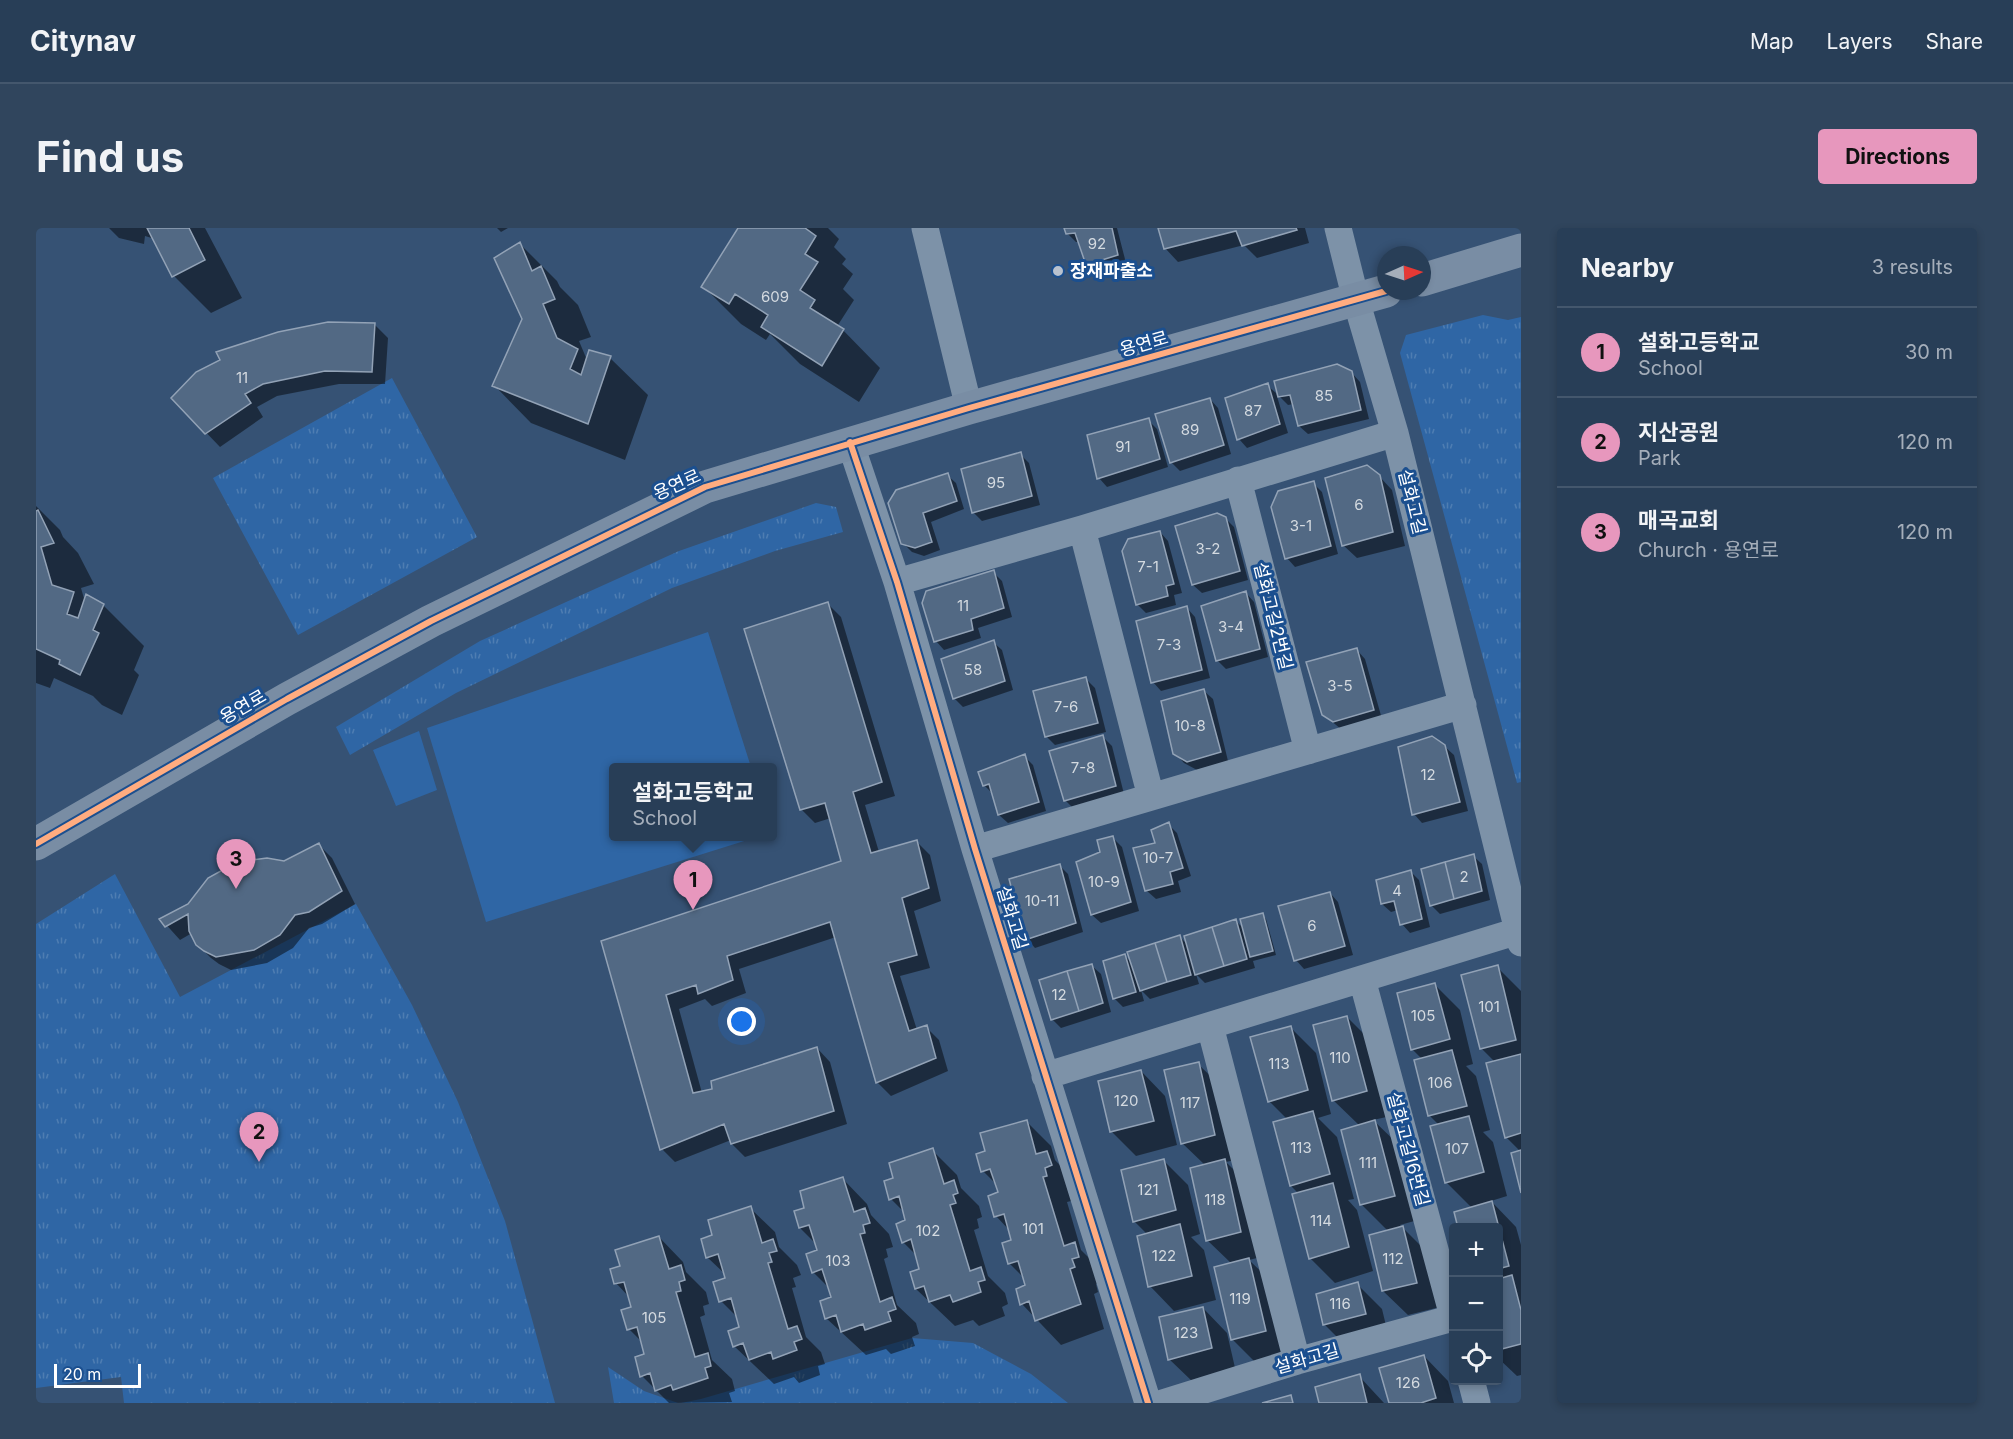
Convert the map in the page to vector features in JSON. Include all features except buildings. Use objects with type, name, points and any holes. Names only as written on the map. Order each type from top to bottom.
[{"type":"street","points":[[925,228],[969,408]]},
{"type":"street","points":[[1338,228],[1371,296]]},
{"type":"street","points":[[1431,277],[1521,250]]},
{"type":"street","name":"용연로","points":[[36,844],[287,699],[431,621],[705,487],[850,442],[1371,296]]},
{"type":"street","name":"설화고길","points":[[1371,296],[1395,433],[1520,937]]},
{"type":"street","points":[[897,582],[1082,529],[1395,433]]},
{"type":"street","name":"설화고길","points":[[850,442],[897,582],[975,849],[1148,1403]]},
{"type":"street","name":"설화고길2번길","points":[[1238,480],[1308,751]]},
{"type":"street","points":[[1082,529],[1151,797]]},
{"type":"street","points":[[975,849],[1463,705]]},
{"type":"street","points":[[1045,1076],[1362,979],[1520,937]]},
{"type":"street","name":"설화고길16번길","points":[[1362,979],[1449,1304]]},
{"type":"street","points":[[1210,1026],[1297,1361]]},
{"type":"street","name":"설화고길","points":[[1163,1403],[1297,1361],[1449,1320]]},
{"type":"street","points":[[1473,1385],[1478,1403]]},
{"type":"green space","points":[[1483,315],[1508,320],[1521,317],[1521,782],[1517,783],[1400,353],[1406,335]]},
{"type":"green space","points":[[392,378],[477,537],[298,635],[213,478]]},
{"type":"green space","points":[[816,503],[836,507],[843,532],[775,551],[672,588],[456,693],[350,755],[336,727],[480,641],[679,551]]},
{"type":"green space","points":[[708,632],[750,763],[609,763],[609,841],[744,841],[486,922],[427,728]]},
{"type":"green space","points":[[419,731],[437,790],[396,806],[373,750]]},
{"type":"green space","points":[[115,874],[180,997],[356,904],[412,1005],[458,1102],[505,1221],[555,1403],[124,1403],[121,1377],[36,1388],[36,924]]},
{"type":"green space","points":[[912,1338],[973,1343],[1031,1374],[1068,1403],[681,1403],[701,1399]]},
{"type":"green space","points":[[608,1367],[644,1391],[678,1403],[614,1403]]},
{"type":"cycle path","points":[[36,844],[287,699],[431,621],[705,487],[969,408],[1377,294]]},
{"type":"cycle path","points":[[850,442],[897,582],[975,849],[1148,1403]]},
{"type":"place","name":"장재파출소","points":[[1058,271]]},
{"type":"place","name":"매곡교회","points":[[236,889]]},
{"type":"place","name":"설화고등학교","points":[[693,910]]},
{"type":"place","name":"지산공원","points":[[259,1162]]}]
